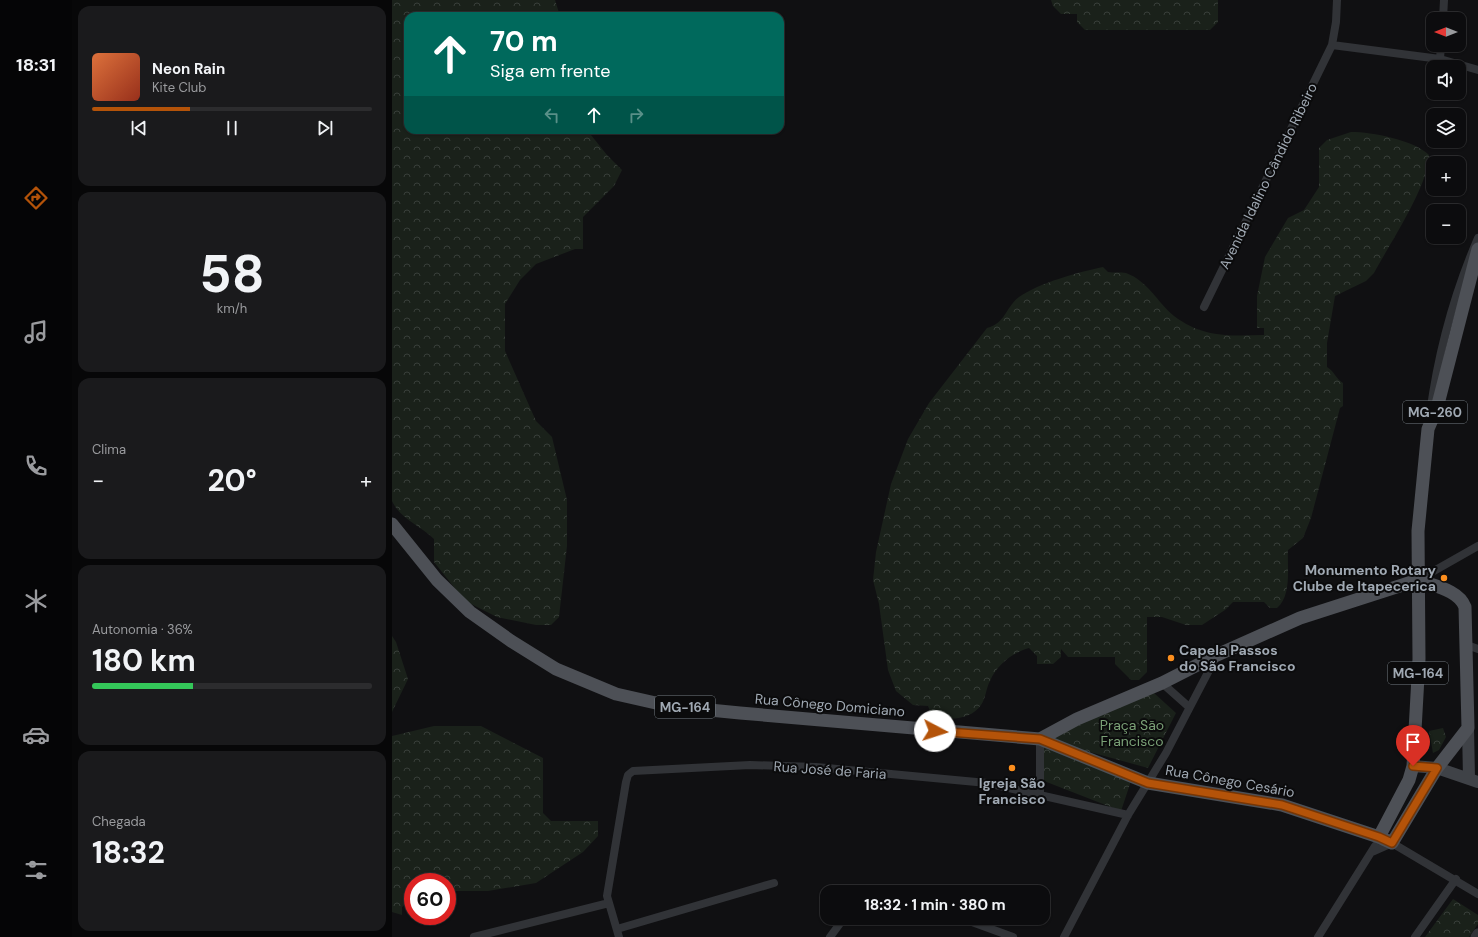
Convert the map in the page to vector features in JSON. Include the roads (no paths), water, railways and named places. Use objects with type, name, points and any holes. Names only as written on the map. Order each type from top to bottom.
[{"type":"main road","name":"MG-260","points":[[1418,580],[1418,531],[1428,429],[1436,408],[1478,249]]},
{"type":"main road","name":"Rua Cônego Domiciano","points":[[392,524],[437,580],[470,612],[511,642],[556,669],[616,694],[669,706],[1040,739]]},
{"type":"main road","name":"MG-164","points":[[1379,837],[1409,780],[1413,766],[1419,659],[1418,580],[1462,599],[1465,606],[1473,647],[1468,728],[1474,780],[1437,768],[1413,766]]},
{"type":"main road","points":[[1040,739],[1078,719],[1300,618],[1327,608],[1418,580]]},
{"type":"main road","points":[[1392,843],[1437,768],[1468,728]]},
{"type":"main road","name":"MG-164","points":[[1040,739],[1148,783]]},
{"type":"main road","name":"Rua Cônego Cesário","points":[[1148,783],[1282,805],[1379,837],[1392,843]]},
{"type":"street","name":"Avenida Idalino Cândido Ribeiro","points":[[1204,307],[1332,45],[1338,0]]},
{"type":"street","points":[[1443,12],[1444,0]]},
{"type":"street","points":[[1332,45],[1440,59],[1477,70]]},
{"type":"street","points":[[1440,52],[1440,59]]},
{"type":"street","points":[[1428,429],[1432,395],[1447,328],[1461,277],[1478,238]]},
{"type":"street","points":[[1418,580],[1478,546]]},
{"type":"street","points":[[1064,937],[1128,815],[1166,753],[1217,655]]},
{"type":"street","points":[[1162,682],[1189,707]]},
{"type":"street","points":[[1040,739],[1040,795],[1128,815]]},
{"type":"street","name":"Rua José de Faria","points":[[609,903],[607,896],[626,782],[628,775],[633,771],[750,764],[816,767],[987,783],[1040,795]]},
{"type":"street","points":[[1318,937],[1374,851],[1379,837]]},
{"type":"street","points":[[1374,851],[1392,843]]},
{"type":"street","name":"Rua Cônego Cesário","points":[[1392,843],[1456,879],[1478,894]]},
{"type":"street","points":[[1415,937],[1456,879]]},
{"type":"street","points":[[474,937],[609,903],[618,933],[774,882]]},
{"type":"street","points":[[830,937],[839,925]]},
{"type":"street","points":[[980,925],[1012,937]]},
{"type":"place","name":"Monumento Rotary Clube de Itapecerica","points":[[1444,578]]},
{"type":"place","name":"Capela Passos do São Francisco","points":[[1171,658]]},
{"type":"place","name":"Igreja São Francisco","points":[[1012,768]]},
{"type":"park label","name":"Praça São Francisco","points":[[1132,734]]}]
